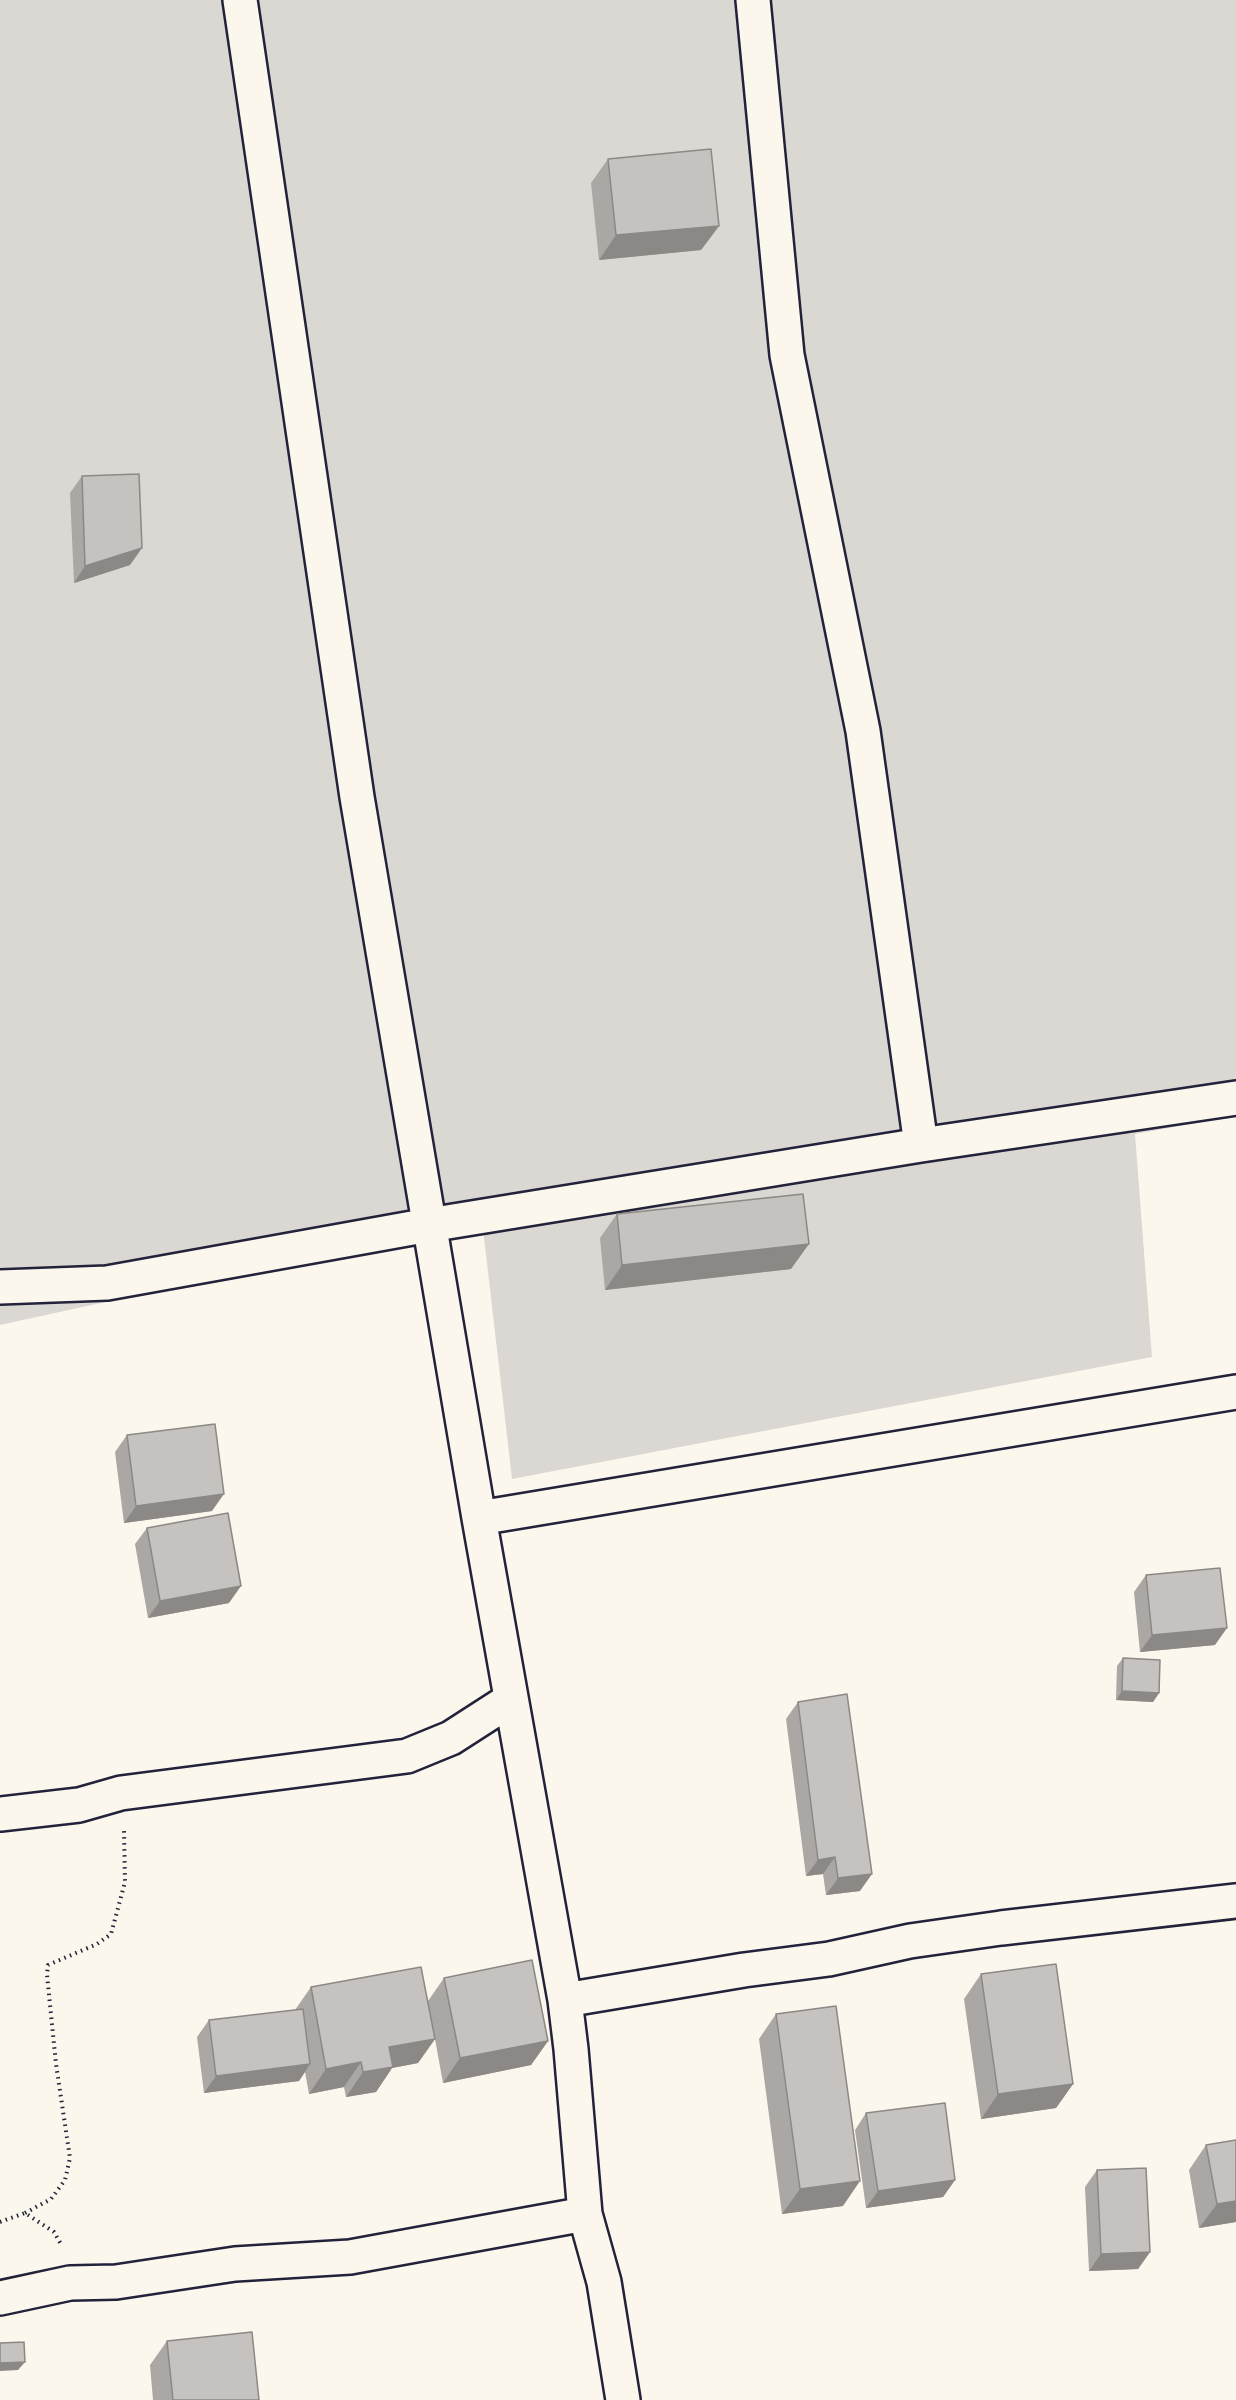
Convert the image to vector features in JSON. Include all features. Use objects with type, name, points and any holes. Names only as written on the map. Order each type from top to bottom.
[{"type":"street","points":[[240,0],[357,797],[510,1700],[565,2000],[585,2214],[604,2282],[623,2400]]},
{"type":"street","points":[[753,0],[787,355],[864,731],[921,1145]]},
{"type":"street","points":[[0,1287],[107,1283],[429,1225],[921,1145],[1236,1098]]},
{"type":"street","points":[[479,1518],[1236,1392]]},
{"type":"street","points":[[0,1814],[79,1805],[121,1793],[407,1756],[452,1738],[510,1700]]},
{"type":"street","points":[[565,2000],[744,1970],[829,1959],[910,1941],[1001,1928],[1236,1901]]},
{"type":"street","points":[[0,2298],[70,2283],[116,2282],[235,2264],[350,2257],[585,2214]]},
{"type":"path","points":[[0,2222],[25,2213],[51,2199],[65,2180],[70,2158],[56,2064],[47,1975],[48,1965],[97,1944],[111,1934],[125,1882],[121,1793]]},
{"type":"path","points":[[25,2213],[54,2232],[68,2255],[70,2283]]},
{"type":"shaded area","points":[[0,0],[1236,0],[1236,1116],[1135,1134],[1152,1357],[512,1479],[482,1220],[0,1325]]},
{"type":"building","points":[[711,149],[719,226],[616,235],[608,159]]},
{"type":"building","points":[[139,474],[142,548],[85,566],[82,476]]},
{"type":"building","points":[[803,1194],[809,1244],[622,1265],[617,1214]]},
{"type":"building","points":[[215,1424],[224,1494],[136,1506],[127,1435]]},
{"type":"building","points":[[228,1513],[241,1586],[160,1601],[147,1528]]},
{"type":"building","points":[[1220,1568],[1227,1628],[1152,1635],[1146,1575]]},
{"type":"building","points":[[1123,1658],[1160,1660],[1159,1693],[1122,1691]]},
{"type":"building","points":[[847,1694],[872,1874],[838,1878],[835,1857],[818,1860],[798,1702]]},
{"type":"building","points":[[532,1960],[548,2041],[460,2058],[444,1978]]},
{"type":"building","points":[[1056,1964],[1073,2084],[998,2094],[981,1974]]},
{"type":"building","points":[[421,1967],[435,2039],[389,2047],[393,2067],[363,2072],[361,2062],[326,2069],[311,1987]]},
{"type":"building","points":[[836,2006],[860,2181],[800,2189],[776,2014]]},
{"type":"building","points":[[303,2009],[310,2064],[216,2076],[209,2020]]},
{"type":"building","points":[[945,2103],[955,2180],[878,2191],[866,2113]]},
{"type":"building","points":[[1236,2140],[1236,2201],[1217,2204],[1206,2145]]},
{"type":"building","points":[[1146,2168],[1150,2252],[1101,2254],[1097,2170]]},
{"type":"building","points":[[252,2332],[259,2400],[173,2400],[167,2341]]},
{"type":"building","points":[[24,2342],[25,2362],[0,2363],[0,2343]]}]
